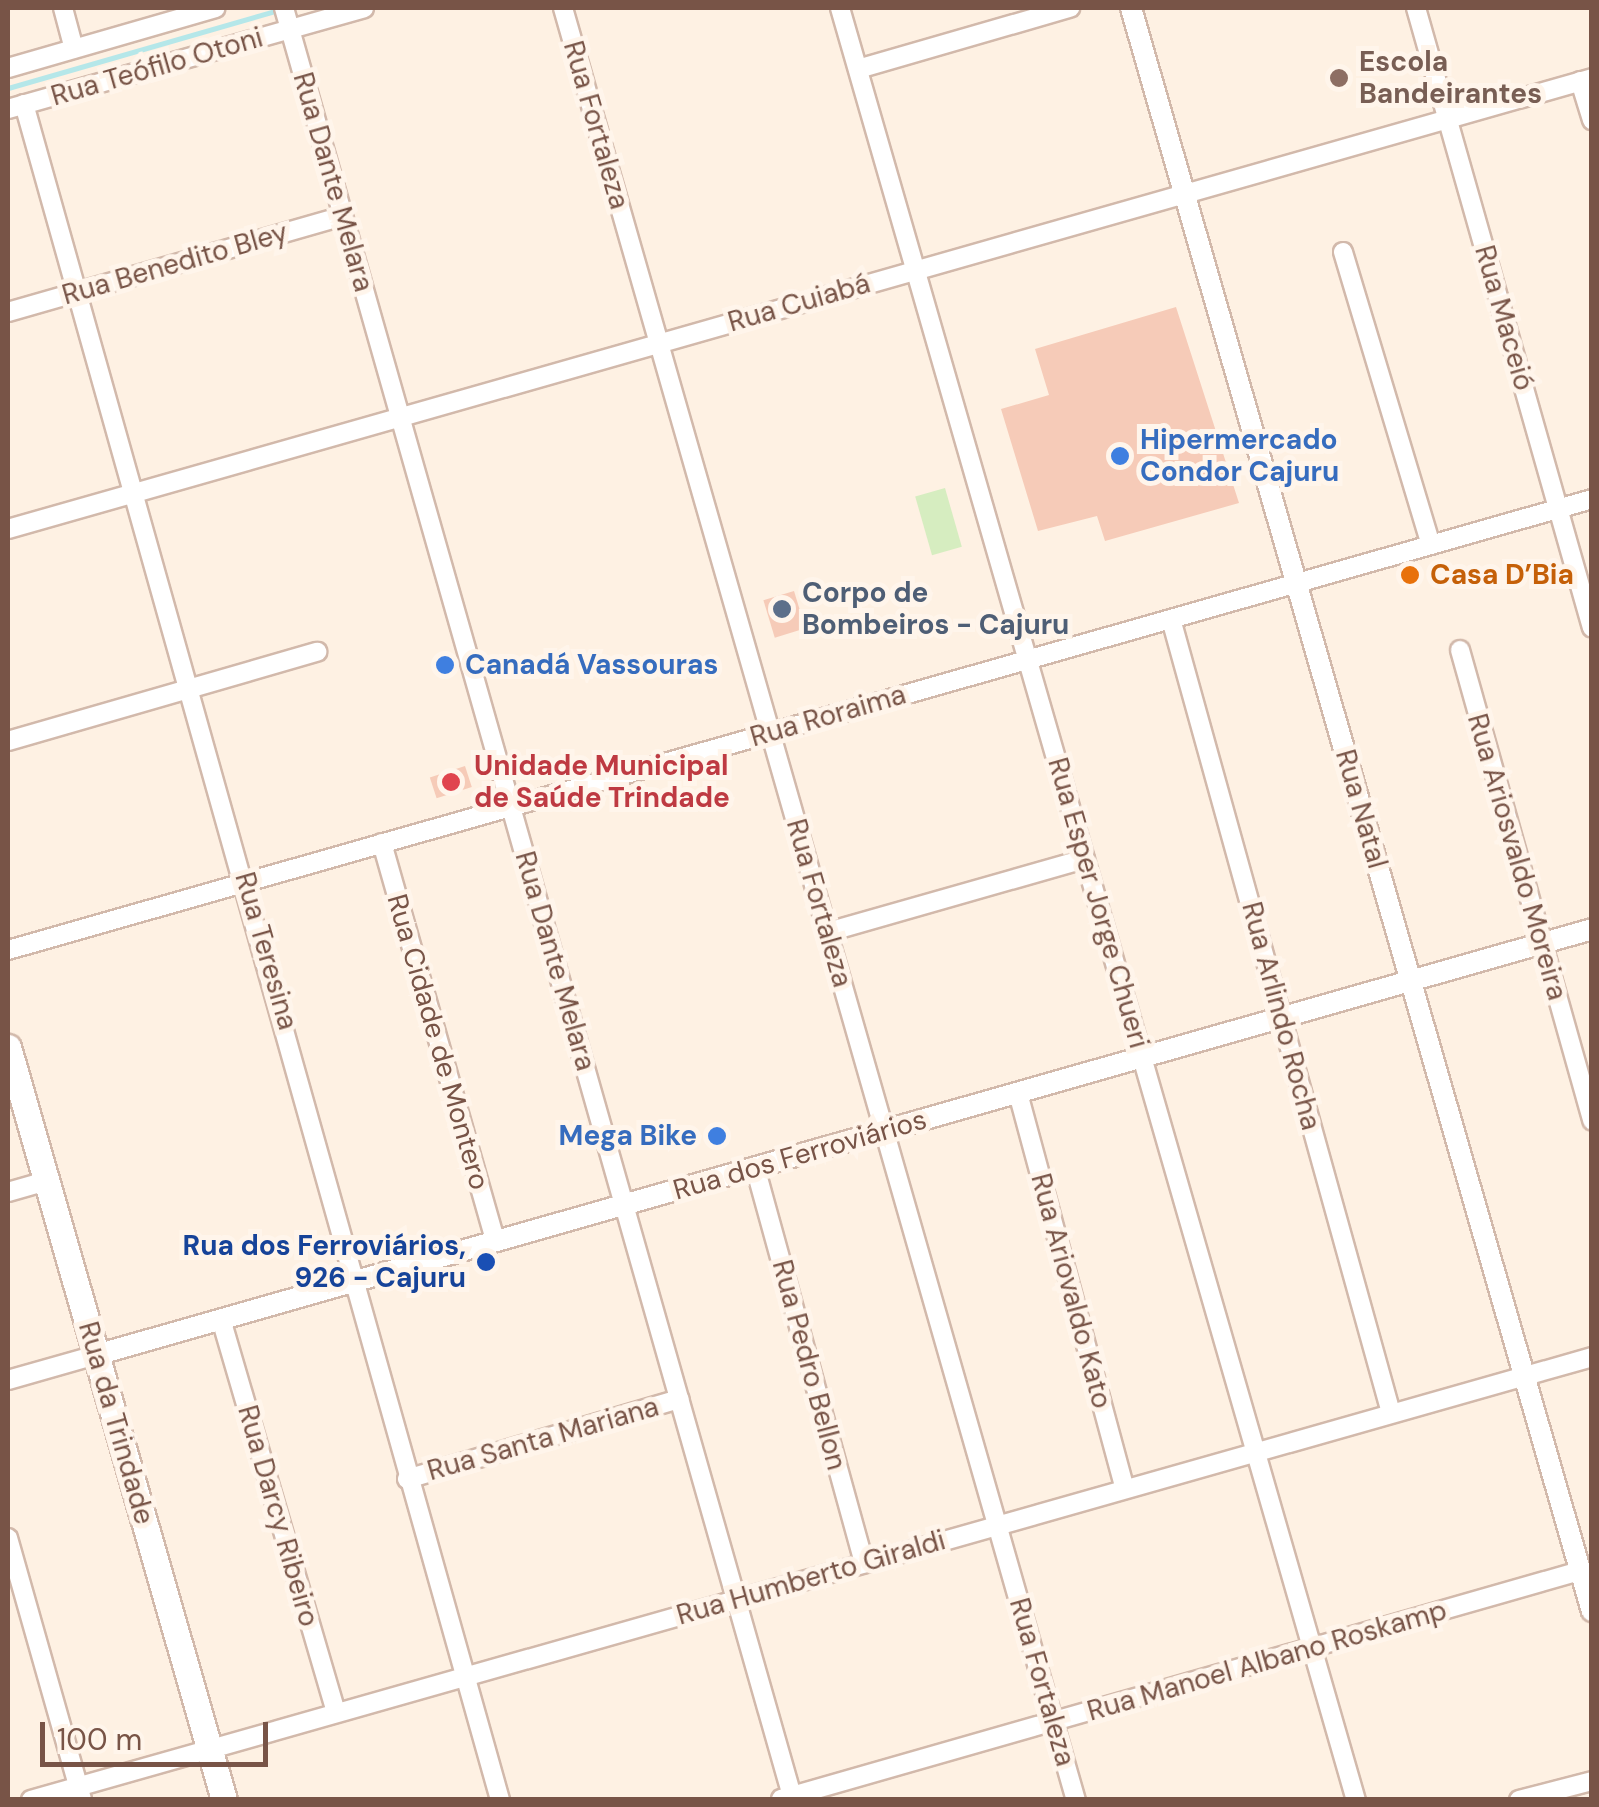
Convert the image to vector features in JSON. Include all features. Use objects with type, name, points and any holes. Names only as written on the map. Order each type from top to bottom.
[{"type":"main road","name":"Rua da Trindade","points":[[8,1047],[224,1800]]},
{"type":"street","points":[[63,8],[74,48]]},
{"type":"street","name":"Rua Teófilo Otoni","points":[[8,68],[169,14],[216,8]]},
{"type":"street","name":"Rua Dante Melara","points":[[284,8],[736,1599],[789,1798]]},
{"type":"street","name":"Rua Teófilo Otoni","points":[[16,107],[364,8]]},
{"type":"street","name":"Rua Fortaleza","points":[[563,8],[1076,1800]]},
{"type":"street","name":"Rua Esper Jorge Chueri","points":[[840,8],[1356,1800]]},
{"type":"street","points":[[858,69],[1070,8]]},
{"type":"street","name":"Rua Natal","points":[[1130,8],[1592,1612]]},
{"type":"street","name":"Rua Maceió","points":[[1416,8],[1592,628]]},
{"type":"street","points":[[1586,79],[1592,120]]},
{"type":"street","name":"Rua Cuiabá","points":[[8,529],[1586,79]]},
{"type":"street","name":"Rua Teresina","points":[[16,107],[77,292],[360,1280],[406,1478],[500,1800]]},
{"type":"street","name":"Rua Benedito Bley","points":[[8,312],[343,216]]},
{"type":"street","points":[[1343,252],[1430,545]]},
{"type":"street","name":"Rua Roraima","points":[[8,950],[1592,499]]},
{"type":"street","name":"Rua Arlindo Rocha","points":[[1171,619],[1391,1414]]},
{"type":"street","name":"Rua Ariosvaldo Moreira","points":[[1460,650],[1592,1121]]},
{"type":"street","points":[[8,740],[317,652]]},
{"type":"street","name":"Rua Cidade de Montero","points":[[382,844],[495,1241]]},
{"type":"street","points":[[828,932],[1085,859]]},
{"type":"street","name":"Rua dos Ferroviários","points":[[8,1380],[1592,929]]},
{"type":"street","name":"Rua Ariovaldo Kato","points":[[1018,1092],[1125,1489]]},
{"type":"street","name":"Rua Pedro Bellon","points":[[755,1167],[864,1563]]},
{"type":"street","points":[[8,1192],[46,1182]]},
{"type":"street","name":"Rua Darcy Ribeiro","points":[[221,1320],[336,1713]]},
{"type":"street","name":"Rua Humberto Giraldi","points":[[31,1800],[80,1793],[209,1749],[1592,1356]]},
{"type":"street","name":"Rua Santa Mariana","points":[[406,1478],[679,1400]]},
{"type":"street","points":[[8,1538],[80,1793]]},
{"type":"street","name":"Rua Manoel Albano Roskamp","points":[[789,1798],[1580,1572]]},
{"type":"street","points":[[1519,1800],[1592,1781]]},
{"type":"green space","points":[[945,488],[962,547],[932,555],[915,497]]},
{"type":"building","name":"Hipermercado Condor Cajuru","points":[[1176,307],[1239,503],[1105,541],[1097,516],[1038,531],[1001,409],[1049,395],[1035,349]]},
{"type":"building","name":"Corpo de Bombeiros - Cajuru","points":[[794,591],[805,628],[775,638],[763,600]]},
{"type":"building","name":"Unidade Municipal de Saúde Trindade","points":[[465,766],[472,787],[437,798],[430,777]]},
{"type":"waterway","points":[[8,88],[279,10]]},
{"type":"place","name":"Escola Bandeirantes","points":[[1339,78]]},
{"type":"place","name":"Hipermercado Condor Cajuru","points":[[1120,456]]},
{"type":"place","name":"Casa D’Bia","points":[[1410,575]]},
{"type":"place","name":"Corpo de Bombeiros - Cajuru","points":[[782,609]]},
{"type":"place","name":"Canadá Vassouras","points":[[445,665]]},
{"type":"place","name":"Unidade Municipal de Saúde Trindade","points":[[451,782]]},
{"type":"place","name":"Mega Bike","points":[[717,1136]]},
{"type":"place","name":"Rua dos Ferroviários, 926 - Cajuru","points":[[486,1262]]}]
